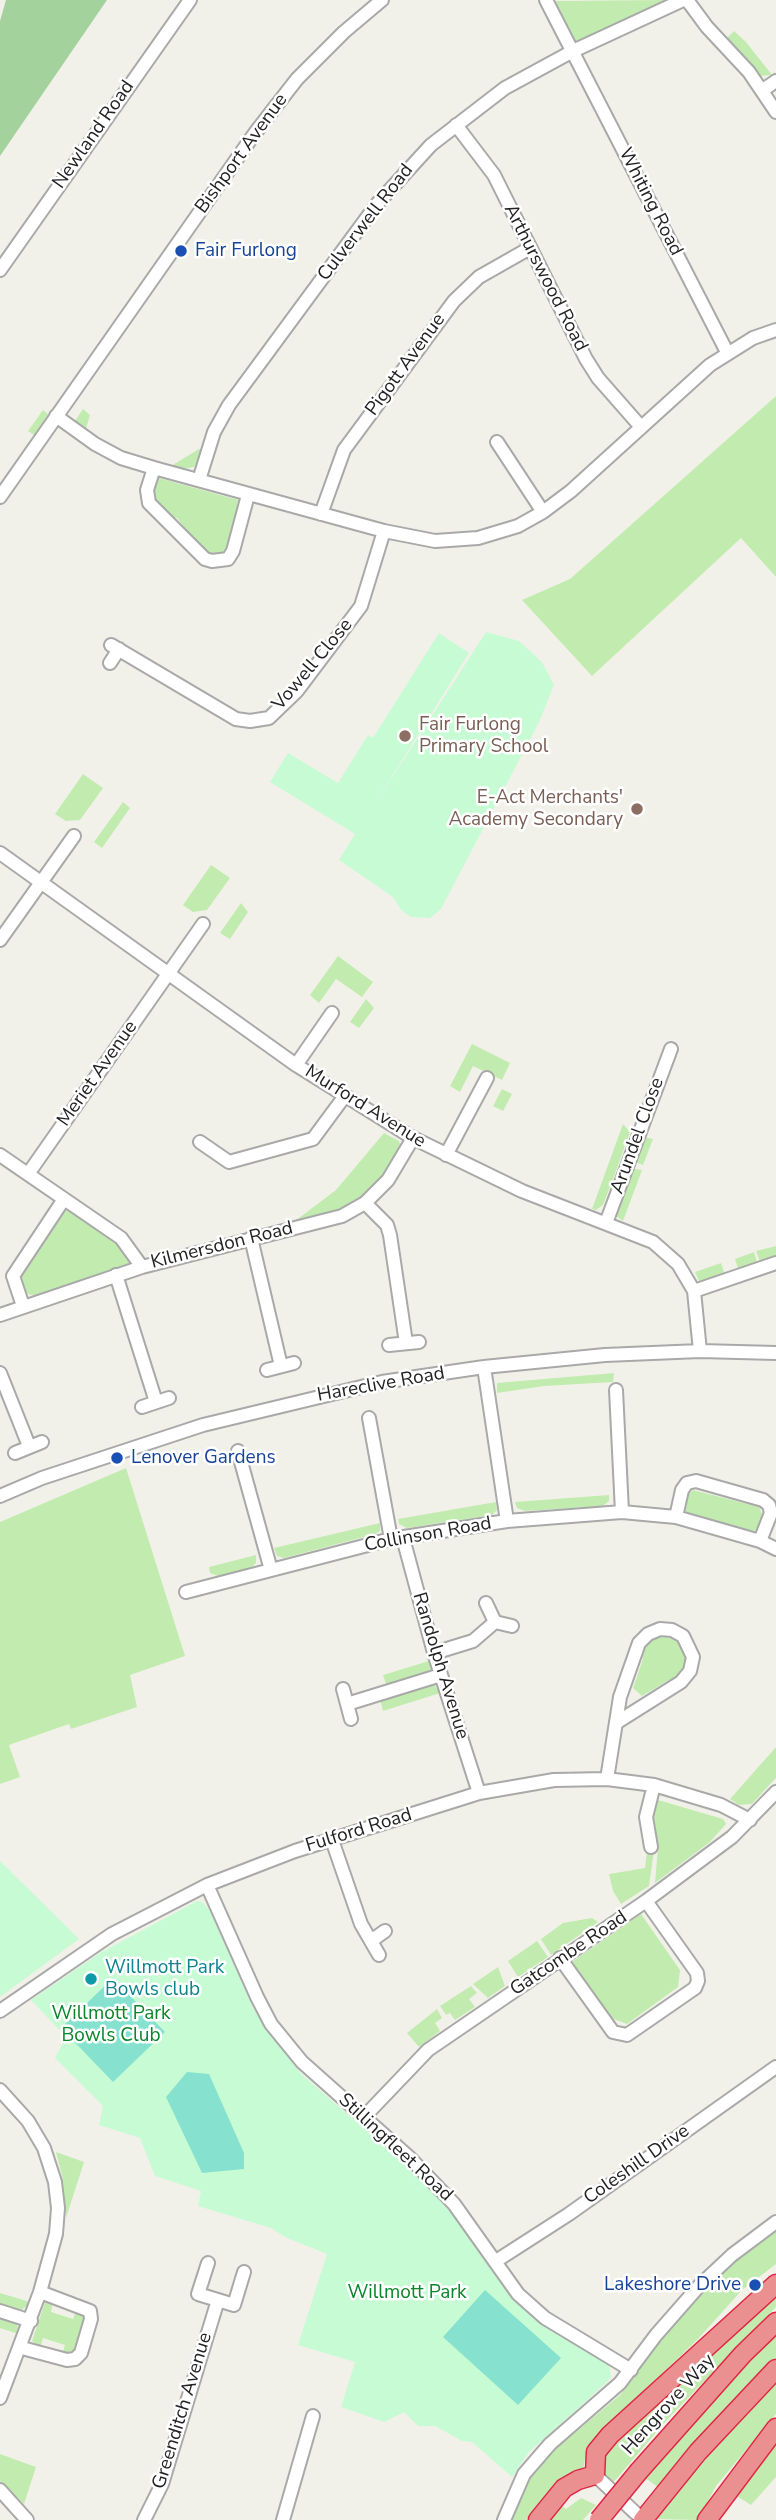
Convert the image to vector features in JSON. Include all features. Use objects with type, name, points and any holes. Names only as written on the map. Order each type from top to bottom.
[{"type":"highway","points":[[538,2520],[564,2488],[578,2480],[596,2475],[594,2460],[600,2445],[659,2388],[776,2284]]},
{"type":"highway","name":"Hengrove Way","points":[[599,2520],[743,2354],[776,2322]]},
{"type":"highway","points":[[643,2520],[698,2452],[776,2369]]},
{"type":"highway","points":[[707,2520],[776,2428]]},
{"type":"street","name":"Newland Road","points":[[0,270],[190,0]]},
{"type":"street","name":"Bishport Avenue","points":[[0,497],[255,132],[297,79],[344,32],[382,0]]},
{"type":"street","name":"Whiting Road","points":[[546,0],[727,352]]},
{"type":"street","points":[[685,0],[763,90],[776,112]]},
{"type":"street","name":"Culverwell Road","points":[[199,480],[214,432],[229,405],[377,204],[422,153],[505,88],[573,51],[685,0]]},
{"type":"street","points":[[763,90],[776,81]]},
{"type":"street","name":"Arthurswood Road","points":[[456,125],[494,175],[586,359],[598,378],[641,427]]},
{"type":"street","name":"Pigott Avenue","points":[[321,514],[344,450],[454,301],[479,277],[530,248]]},
{"type":"street","points":[[56,416],[95,444],[121,458],[154,468],[384,531],[435,541],[478,538],[518,526],[543,512],[727,352],[753,338],[776,330]]},
{"type":"street","points":[[498,442],[543,512]]},
{"type":"street","points":[[154,468],[146,491],[149,503],[205,559],[228,559],[233,551],[248,495]]},
{"type":"street","name":"Vowell Close","points":[[110,663],[115,647],[236,719],[250,721],[269,718],[298,691],[361,606],[384,531]]},
{"type":"street","points":[[0,940],[74,836]]},
{"type":"street","name":"Murford Avenue","points":[[0,853],[344,1097],[413,1138],[522,1191],[653,1242],[667,1253],[694,1291],[700,1351]]},
{"type":"street","name":"Meriet Avenue","points":[[28,1174],[202,925]]},
{"type":"street","points":[[296,1065],[332,1013]]},
{"type":"street","name":"Arundel Close","points":[[606,1223],[671,1049]]},
{"type":"street","points":[[446,1155],[487,1078]]},
{"type":"street","points":[[200,1142],[229,1162],[313,1139],[344,1097]]},
{"type":"street","name":"Kilmersdon Road","points":[[0,1315],[142,1267],[342,1216],[365,1203],[396,1170],[413,1138]]},
{"type":"street","points":[[0,1155],[121,1238],[142,1267]]},
{"type":"street","points":[[23,1306],[13,1284],[16,1266],[64,1199]]},
{"type":"street","points":[[365,1203],[387,1226],[413,1343],[389,1345]]},
{"type":"street","points":[[251,1238],[281,1366]]},
{"type":"street","points":[[694,1291],[776,1263]]},
{"type":"street","points":[[116,1276],[156,1402]]},
{"type":"street","name":"Hareclive Road","points":[[0,1496],[42,1478],[215,1422],[382,1382],[484,1367],[605,1355],[700,1351],[776,1353]]},
{"type":"street","points":[[267,1370],[294,1363]]},
{"type":"street","points":[[484,1367],[507,1521]]},
{"type":"street","points":[[0,1373],[36,1444],[15,1452]]},
{"type":"street","points":[[616,1390],[622,1512]]},
{"type":"street","points":[[142,1407],[169,1398]]},
{"type":"street","name":"Randolph Avenue","points":[[369,1418],[397,1539],[479,1793]]},
{"type":"street","points":[[238,1451],[271,1570]]},
{"type":"street","points":[[676,1517],[682,1490],[687,1483],[696,1481],[763,1500],[769,1505],[771,1513],[760,1541]]},
{"type":"street","name":"Collinson Road","points":[[186,1592],[397,1539],[507,1521],[622,1512],[676,1517],[760,1541],[776,1549]]},
{"type":"street","points":[[486,1603],[495,1622]]},
{"type":"street","points":[[434,1653],[474,1641],[495,1622]]},
{"type":"street","points":[[495,1622],[512,1626]]},
{"type":"street","points":[[607,1779],[620,1697],[639,1643],[648,1634],[660,1629],[672,1630],[683,1636],[693,1657],[690,1671],[681,1682],[616,1723]]},
{"type":"street","points":[[347,1704],[441,1675]]},
{"type":"street","points":[[343,1689],[351,1719]]},
{"type":"street","name":"Fulford Road","points":[[0,2011],[112,1934],[207,1885],[332,1840],[479,1793],[554,1780],[607,1779],[654,1785],[721,1805],[750,1820]]},
{"type":"street","points":[[651,1847],[646,1817],[654,1785]]},
{"type":"street","name":"Gatcombe Road","points":[[364,2117],[428,2050],[646,1901],[750,1820],[776,1792]]},
{"type":"street","points":[[332,1840],[352,1901],[379,1955]]},
{"type":"street","name":"Stillingfleet Road","points":[[207,1885],[271,2024],[302,2062],[364,2117],[454,2204],[518,2294],[545,2318],[631,2370]]},
{"type":"street","points":[[560,1958],[613,2032],[627,2035],[695,1988],[698,1981],[697,1973],[646,1901]]},
{"type":"street","points":[[371,1941],[385,1931]]},
{"type":"street","name":"Coleshill Drive","points":[[496,2261],[569,2214],[776,2067]]},
{"type":"street","points":[[0,2090],[36,2132],[49,2159],[58,2208],[56,2234],[40,2292],[22,2348],[0,2398]]},
{"type":"street","points":[[504,2520],[517,2487],[532,2465],[631,2370],[678,2308],[749,2241],[776,2222]]},
{"type":"street","points":[[208,2263],[198,2294],[233,2305],[244,2272]]},
{"type":"street","points":[[22,2348],[67,2360],[75,2359],[81,2353],[91,2319],[90,2311],[40,2292]]},
{"type":"street","name":"Greenditch Avenue","points":[[144,2520],[162,2484],[218,2300]]},
{"type":"street","points":[[0,2311],[31,2321]]},
{"type":"street","points":[[283,2520],[313,2416]]},
{"type":"street","points":[[596,2475],[605,2488],[643,2520]]},
{"type":"street","points":[[1,2492],[27,2520]]},
{"type":"green space","points":[[6,0],[107,0],[0,156],[0,21]]},
{"type":"green space","points":[[665,0],[593,36],[574,42],[554,1]]},
{"type":"green space","points":[[734,31],[772,75],[760,76],[726,39]]},
{"type":"green space","points":[[776,396],[776,577],[741,538],[592,676],[522,600],[570,579]]},
{"type":"green space","points":[[83,409],[90,415],[86,429],[75,421]]},
{"type":"green space","points":[[43,410],[48,414],[34,435],[28,431]]},
{"type":"green space","points":[[199,449],[202,450],[194,467],[182,469],[171,466]]},
{"type":"green space","points":[[155,477],[238,500],[229,546],[222,556],[207,555],[177,518],[168,517],[152,502],[150,491]]},
{"type":"green space","points":[[486,632],[519,641],[542,662],[554,685],[539,722],[441,909],[430,918],[411,917],[402,911],[393,897],[339,860],[355,834],[270,782],[288,753],[338,783],[368,735],[373,738],[439,633],[469,653],[373,807]]},
{"type":"green space","points":[[83,774],[103,788],[80,820],[66,821],[55,814]]},
{"type":"green space","points":[[123,802],[130,808],[102,848],[94,842]]},
{"type":"green space","points":[[211,865],[230,878],[207,910],[193,912],[183,905]]},
{"type":"green space","points":[[241,903],[248,912],[230,939],[220,933]]},
{"type":"green space","points":[[338,956],[373,982],[362,997],[336,979],[319,1003],[310,995]]},
{"type":"green space","points":[[366,999],[374,1008],[359,1028],[350,1022]]},
{"type":"green space","points":[[472,1044],[510,1063],[502,1080],[473,1066],[460,1092],[450,1086]]},
{"type":"green space","points":[[502,1089],[512,1094],[503,1111],[493,1106]]},
{"type":"green space","points":[[623,1124],[630,1132],[616,1171],[603,1205],[596,1210],[592,1209]]},
{"type":"green space","points":[[384,1133],[399,1141],[401,1147],[392,1167],[362,1199],[336,1212],[291,1224],[336,1190]]},
{"type":"green space","points":[[641,1136],[653,1139],[643,1165],[635,1162]]},
{"type":"green space","points":[[629,1168],[642,1170],[623,1221],[616,1216],[616,1211]]},
{"type":"green space","points":[[70,1210],[115,1241],[134,1262],[35,1296],[24,1293],[19,1287],[20,1271],[61,1213]]},
{"type":"green space","points":[[776,1246],[776,1258],[760,1262],[756,1251]]},
{"type":"green space","points":[[754,1252],[757,1262],[738,1268],[735,1259]]},
{"type":"green space","points":[[721,1263],[725,1275],[699,1281],[695,1272]]},
{"type":"green space","points":[[614,1373],[613,1382],[544,1386],[497,1393],[497,1383]]},
{"type":"green space","points":[[126,1468],[185,1656],[130,1675],[137,1707],[71,1729],[69,1724],[9,1745],[20,1777],[0,1784],[0,1522]]},
{"type":"green space","points":[[693,1490],[759,1507],[764,1518],[759,1529],[749,1532],[688,1516],[684,1507],[687,1496]]},
{"type":"green space","points":[[609,1495],[609,1501],[603,1506],[525,1511],[517,1508],[515,1502]]},
{"type":"green space","points":[[496,1502],[497,1510],[492,1515],[407,1528],[399,1524],[398,1519]]},
{"type":"green space","points":[[380,1523],[380,1531],[375,1534],[284,1558],[277,1556],[274,1548]]},
{"type":"green space","points":[[256,1555],[256,1563],[251,1568],[218,1576],[210,1573],[209,1567]]},
{"type":"green space","points":[[664,1636],[680,1641],[687,1651],[687,1667],[676,1681],[669,1680],[642,1696],[633,1688],[643,1659],[641,1652],[650,1640]]},
{"type":"green space","points":[[429,1661],[432,1669],[426,1674],[387,1687],[383,1675]]},
{"type":"green space","points":[[433,1683],[440,1693],[383,1711],[380,1699]]},
{"type":"green space","points":[[776,1747],[776,1778],[752,1804],[739,1805],[730,1799]]},
{"type":"green space","points":[[658,1800],[723,1819],[726,1824],[710,1842],[655,1883],[658,1848],[654,1818]]},
{"type":"green space","points":[[647,1850],[654,1850],[649,1886],[621,1904],[613,1891],[609,1874],[645,1868]]},
{"type":"green space","points":[[0,1861],[79,1939],[0,1997]]},
{"type":"green space","name":"Willmott Park","points":[[197,1901],[209,1909],[253,2008],[301,2074],[418,2175],[479,2246],[529,2314],[609,2363],[611,2377],[606,2383],[529,2452],[512,2477],[472,2442],[462,2441],[435,2426],[418,2426],[404,2412],[384,2422],[341,2407],[355,2362],[298,2345],[327,2254],[285,2237],[271,2228],[198,2206],[201,2191],[155,2176],[140,2138],[99,2125],[103,2106],[55,2058],[66,2037],[31,2000],[100,1953]]},
{"type":"green space","points":[[641,1914],[680,1970],[678,1987],[627,2024],[611,2018],[572,1962]]},
{"type":"green space","points":[[592,1918],[598,1922],[551,1955],[541,1939],[563,1923]]},
{"type":"green space","points":[[537,1941],[548,1957],[518,1977],[508,1961]]},
{"type":"green space","points":[[498,1967],[505,1986],[488,1998],[473,1984]]},
{"type":"green space","name":"Willmott Park Bowls Club","points":[[113,1978],[165,2032],[113,2082],[61,2028]]},
{"type":"green space","points":[[471,1986],[477,1993],[469,1999],[475,2007],[455,2020],[450,2013],[446,2015],[440,2006]]},
{"type":"green space","points":[[437,2009],[442,2018],[435,2023],[440,2031],[419,2047],[407,2033]]},
{"type":"green space","points":[[187,2072],[209,2074],[244,2153],[244,2169],[202,2173],[166,2097]]},
{"type":"green space","points":[[56,2152],[84,2162],[66,2218],[63,2180]]},
{"type":"green space","points":[[776,2228],[776,2264],[742,2290],[698,2339],[587,2446],[583,2471],[550,2489],[526,2520],[507,2520],[527,2481],[547,2456],[620,2395],[672,2322],[735,2257]]},
{"type":"green space","points":[[485,2290],[561,2358],[518,2405],[443,2337]]},
{"type":"green space","points":[[0,2293],[30,2304],[20,2311],[0,2306]]},
{"type":"green space","points":[[776,2293],[776,2307],[666,2421],[612,2484],[604,2478],[603,2454],[608,2446]]},
{"type":"green space","points":[[45,2302],[53,2303],[51,2312],[73,2319],[76,2310],[82,2314],[84,2322],[73,2354],[62,2355],[65,2345],[43,2338],[40,2348],[32,2341]]},
{"type":"green space","points":[[0,2316],[17,2323],[19,2334],[0,2328]]},
{"type":"green space","points":[[776,2332],[776,2357],[659,2488],[644,2477]]},
{"type":"green space","points":[[776,2379],[776,2414],[716,2486],[698,2520],[655,2519],[713,2447]]},
{"type":"green space","points":[[776,2438],[776,2477],[751,2505],[732,2493]]},
{"type":"green space","points":[[0,2454],[36,2467],[24,2504],[0,2481]]},
{"type":"green space","points":[[581,2498],[596,2505],[583,2520],[548,2520],[559,2504],[566,2509]]},
{"type":"place","name":"Fair Furlong","points":[[181,251]]},
{"type":"place","name":"Fair Furlong Primary School","points":[[405,736]]},
{"type":"place","name":"E-Act Merchants' Academy Secondary","points":[[637,809]]},
{"type":"place","name":"Lenover Gardens","points":[[117,1458]]},
{"type":"place","name":"Willmott Park Bowls club","points":[[91,1979]]},
{"type":"place","name":"Lakeshore Drive","points":[[755,2285]]}]
